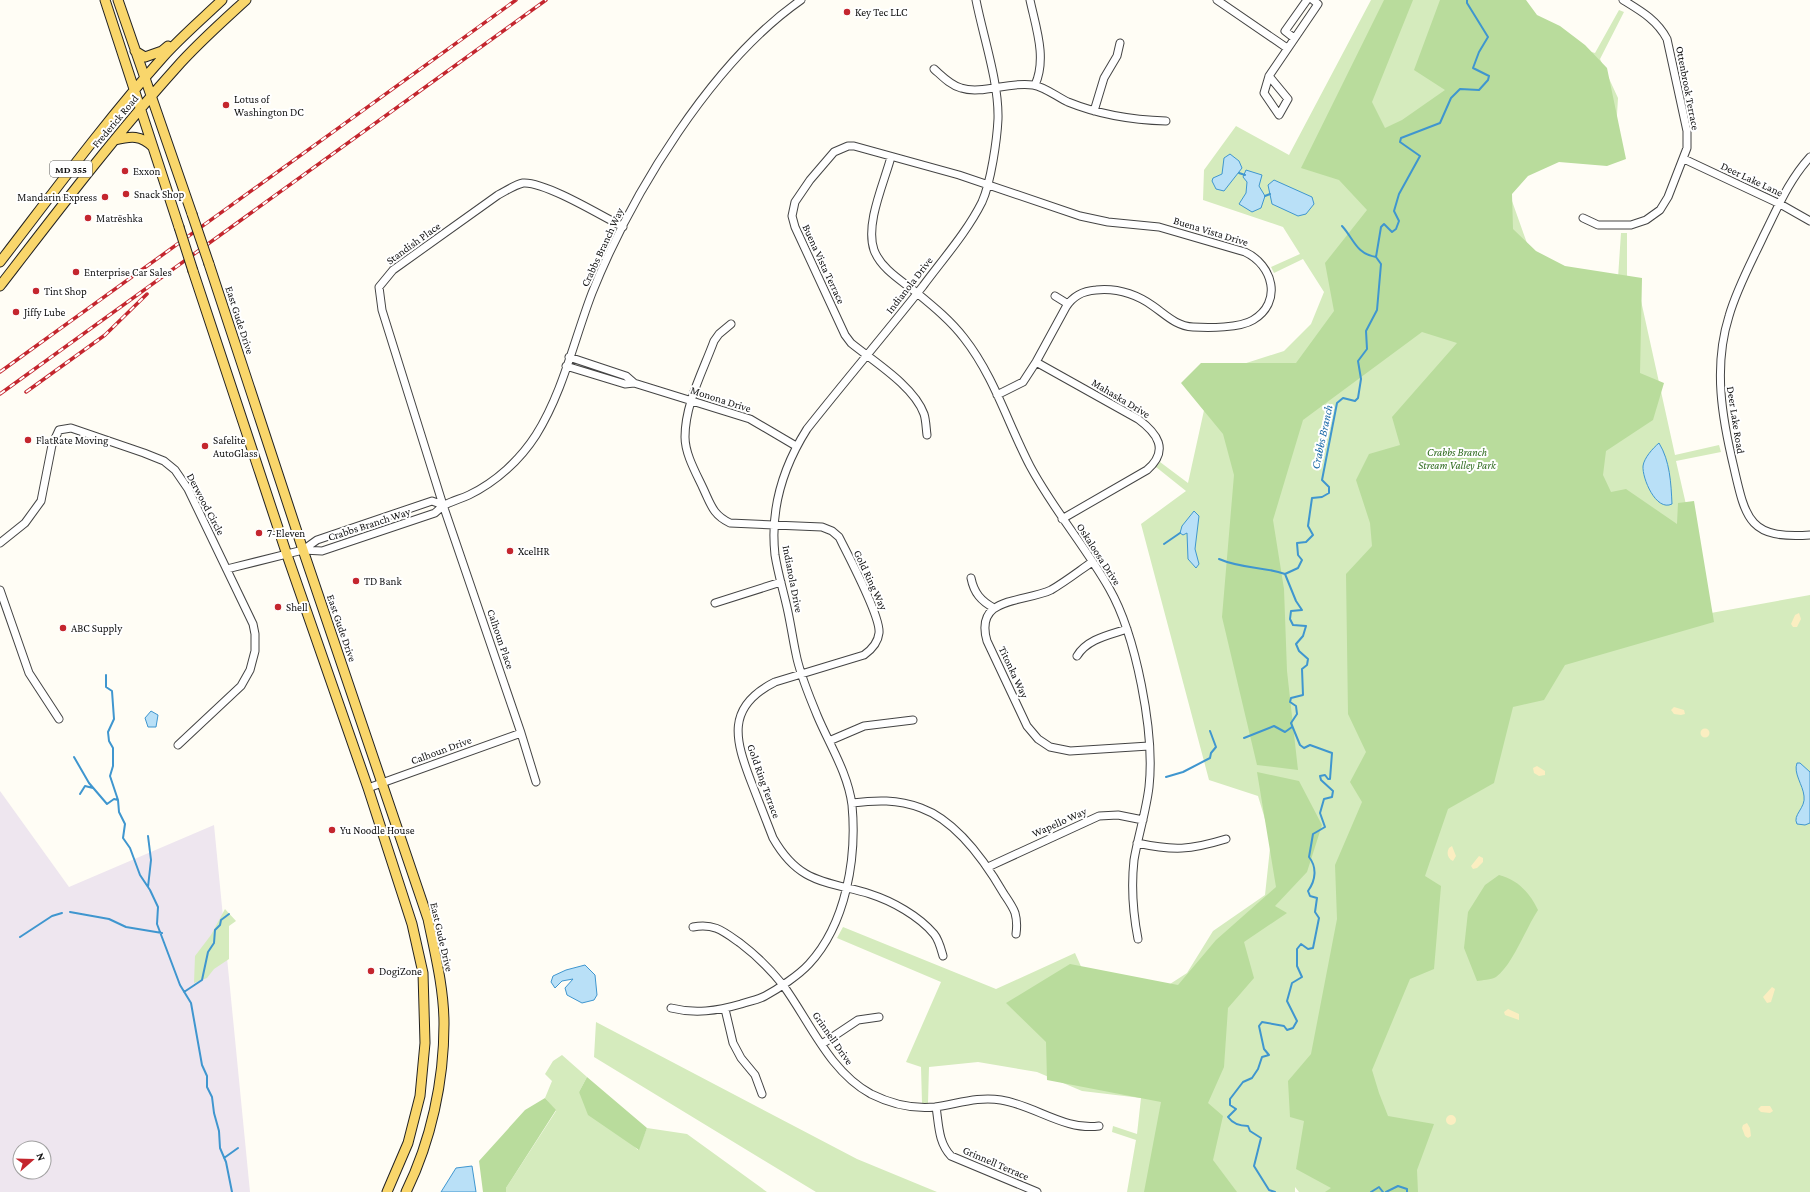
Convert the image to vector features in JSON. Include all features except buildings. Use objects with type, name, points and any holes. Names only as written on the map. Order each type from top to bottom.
[{"type":"main road","points":[[105,0],[287,555],[368,788],[412,924],[423,973],[425,1023],[424,1056],[420,1096],[413,1126],[387,1192]]},
{"type":"main road","name":"East Gude Drive","points":[[118,0],[209,264],[303,550],[428,919],[439,971],[444,1024],[439,1079],[430,1130],[406,1192]]},
{"type":"main road","name":"Frederick Road","points":[[0,262],[79,158],[164,56],[222,0]]},
{"type":"main road","name":"Frederick Road","points":[[0,286],[115,140],[176,67],[246,0]]},
{"type":"main road","points":[[134,50],[145,57],[162,51],[170,44],[182,39]]},
{"type":"main road","points":[[115,140],[137,136],[145,140],[153,148]]},
{"type":"main road","points":[[413,1126],[430,1130]]},
{"type":"street","name":"Crabbs Branch Way","points":[[303,550],[322,551],[435,513],[442,505],[469,495],[494,479],[523,452],[536,435],[551,409],[593,293],[623,227],[648,181],[692,113],[728,68],[772,23],[801,0]]},
{"type":"street","name":"Indianola Drive","points":[[671,1008],[688,1012],[725,1009],[764,997],[808,965],[823,944],[834,922],[847,888],[852,857],[852,803],[845,777],[818,718],[801,674],[776,555],[774,526],[778,496],[786,468],[796,446],[807,429],[917,293],[960,236],[982,201],[996,148],[998,117],[995,87],[976,0]]},
{"type":"street","points":[[1030,0],[1041,52],[1041,66],[1035,85]]},
{"type":"street","points":[[1217,0],[1287,48]]},
{"type":"street","points":[[1294,38],[1285,31],[1307,0]]},
{"type":"street","points":[[1269,76],[1288,99],[1279,115],[1264,93],[1269,76],[1318,4],[1313,0]]},
{"type":"street","name":"Ottenbrook Terrace","points":[[1583,218],[1598,225],[1631,225],[1646,220],[1660,210],[1668,197],[1687,148],[1687,131],[1667,39],[1652,18],[1623,0]]},
{"type":"street","points":[[1094,111],[1104,78],[1117,56],[1120,43]]},
{"type":"street","points":[[934,69],[951,84],[960,88],[970,90],[1017,83],[1035,85],[1068,102],[1094,111],[1118,117],[1166,121]]},
{"type":"street","name":"Buena Vista Terrace","points":[[927,435],[924,413],[916,400],[902,384],[851,343],[845,335],[795,227],[792,216],[795,202],[834,152],[848,146],[854,146],[987,185]]},
{"type":"street","name":"Oskaloosa Drive","points":[[891,157],[871,225],[872,244],[875,254],[886,268],[944,316],[964,338],[986,369],[1031,468],[1062,519],[1110,589],[1127,629],[1136,659],[1149,746],[1149,784],[1134,862],[1132,890],[1133,913],[1138,939]]},
{"type":"street","name":"Deer Lake Road","points":[[1810,157],[1786,188],[1780,204],[1740,285],[1728,316],[1722,350],[1720,392],[1728,444],[1742,505],[1748,516],[1764,530],[1774,534],[1793,536],[1810,534]]},
{"type":"street","name":"Deer Lake Lane","points":[[1684,159],[1780,204],[1810,221]]},
{"type":"street","name":"Standish Place","points":[[442,505],[382,310],[379,287],[393,270],[498,195],[516,185],[525,183],[537,185],[623,227]]},
{"type":"street","name":"Buena Vista Drive","points":[[987,185],[1080,216],[1108,222],[1159,227],[1245,252],[1264,265],[1271,284],[1268,305],[1261,314],[1253,320],[1236,325],[1193,327],[1182,325],[1168,318],[1141,299],[1122,291],[1106,289],[1091,290],[1079,294],[1068,304],[1036,362],[1023,382],[997,395]]},
{"type":"street","points":[[1056,296],[1068,304]]},
{"type":"street","name":"Gold Ring Way","points":[[731,324],[719,334],[714,341],[691,400],[687,417],[685,438],[698,478],[714,511],[719,518],[730,523],[822,527],[832,531],[839,537],[877,618],[879,633],[875,645],[864,655],[801,674]]},
{"type":"street","name":"Monona Drive","points":[[570,357],[626,376],[634,383]]},
{"type":"street","name":"Mahaska Drive","points":[[1036,362],[1138,419],[1152,430],[1158,443],[1156,458],[1147,470],[1062,519]]},
{"type":"street","name":"Monona Drive","points":[[566,366],[625,384],[634,383],[750,419],[796,446]]},
{"type":"street","name":"Derwood Circle","points":[[0,543],[25,523],[41,501],[46,486],[52,445],[59,430],[71,428],[144,453],[164,461],[172,467],[188,489],[253,624],[255,634],[255,656],[250,670],[240,686],[178,744]]},
{"type":"street","name":"Crabbs Branch Way","points":[[303,550],[317,540],[432,501],[442,505]]},
{"type":"street","name":"Calhoun Place","points":[[442,505],[522,733],[536,782]]},
{"type":"street","points":[[227,569],[303,550]]},
{"type":"street","points":[[971,578],[977,596],[994,608],[1008,602],[1050,590],[1092,562]]},
{"type":"street","points":[[715,603],[781,582]]},
{"type":"street","points":[[0,590],[29,673],[59,719]]},
{"type":"street","name":"Titonka Way","points":[[994,608],[989,613],[985,622],[984,632],[987,641],[1027,726],[1038,739],[1050,747],[1070,751],[1149,746]]},
{"type":"street","points":[[1077,656],[1081,649],[1089,642],[1127,629]]},
{"type":"street","name":"Gold Ring Terrace","points":[[801,674],[775,682],[762,688],[748,702],[740,716],[737,734],[741,754],[773,838],[781,851],[805,874],[870,894],[899,907],[927,927],[935,935],[943,956]]},
{"type":"street","points":[[829,742],[864,726],[913,720]]},
{"type":"street","name":"Calhoun Drive","points":[[368,788],[522,733]]},
{"type":"street","points":[[852,803],[890,800],[923,809],[942,821],[963,838],[988,867],[1014,912],[1016,934]]},
{"type":"street","name":"Wapello Way","points":[[988,867],[1099,816],[1118,814],[1143,820]]},
{"type":"street","points":[[1138,843],[1163,848],[1181,849],[1201,847],[1226,839]]},
{"type":"street","name":"Grinnell Drive","points":[[693,926],[710,926],[728,934],[756,956],[782,984],[822,1044],[844,1073],[858,1086],[885,1100],[906,1106],[922,1108],[936,1107],[974,1099],[1001,1100],[1029,1107],[1076,1127],[1086,1128],[1099,1126]]},
{"type":"street","points":[[725,1009],[733,1043],[741,1058],[754,1075],[762,1094]]},
{"type":"street","points":[[822,1044],[858,1020],[879,1017]]},
{"type":"street","name":"Grinnell Terrace","points":[[936,1107],[941,1139],[945,1149],[951,1156],[1037,1192]]},
{"type":"shaded area","points":[[0,791],[69,887],[214,825],[250,1192],[0,1192]]},
{"type":"green space","name":"Crabbs Branch Stream Valley Park","points":[[1371,0],[1520,0],[1540,37],[1595,53],[1619,10],[1624,12],[1600,59],[1618,98],[1615,149],[1501,170],[1539,277],[1618,278],[1621,233],[1627,233],[1627,278],[1636,278],[1675,455],[1719,445],[1721,452],[1676,461],[1711,613],[1810,595],[1810,1192],[1299,1192],[1295,1187],[1295,1192],[1127,1192],[1136,1140],[1112,1132],[1113,1126],[1137,1134],[1141,1098],[1082,1091],[1037,1072],[978,1062],[929,1067],[928,1103],[922,1103],[921,1067],[906,1062],[941,982],[837,938],[843,927],[996,989],[1075,953],[1096,1000],[1153,995],[1187,973],[1213,931],[1265,895],[1271,839],[1258,796],[1209,780],[1141,524],[1186,491],[1156,467],[1160,462],[1188,483],[1212,374],[1284,351],[1311,324],[1324,292],[1303,259],[1274,273],[1271,267],[1300,254],[1283,227],[1203,200],[1204,170],[1236,126],[1289,155]]},
{"type":"green space","points":[[1384,0],[1413,0],[1372,102],[1385,128],[1402,120],[1445,90],[1414,70],[1440,0],[1526,0],[1537,15],[1560,26],[1585,45],[1607,68],[1626,159],[1607,166],[1559,162],[1528,176],[1512,194],[1513,229],[1536,251],[1565,266],[1642,278],[1640,373],[1664,383],[1653,420],[1606,451],[1603,475],[1611,492],[1626,489],[1677,524],[1678,503],[1694,501],[1714,622],[1565,665],[1544,700],[1513,707],[1494,783],[1448,809],[1425,876],[1441,886],[1434,969],[1410,979],[1372,1070],[1388,1116],[1434,1124],[1417,1170],[1418,1192],[1325,1192],[1331,1188],[1296,1169],[1304,1121],[1290,1117],[1288,1081],[1311,1054],[1337,919],[1335,865],[1362,802],[1350,782],[1366,752],[1348,714],[1346,574],[1372,546],[1370,523],[1356,480],[1369,454],[1400,445],[1392,417],[1457,343],[1422,332],[1303,420],[1273,520],[1284,589],[1287,671],[1298,770],[1257,765],[1222,617],[1234,475],[1223,434],[1181,383],[1201,363],[1296,363],[1334,311],[1325,263],[1367,210],[1339,180],[1301,168]]},
{"type":"green space","points":[[1257,772],[1299,781],[1322,825],[1307,872],[1275,906],[1287,913],[1244,942],[1254,978],[1228,1008],[1224,1067],[1208,1103],[1223,1116],[1213,1160],[1237,1192],[1144,1192],[1161,1102],[1047,1080],[1046,1042],[1006,1003],[1070,964],[1178,985],[1216,940],[1276,887]]},
{"type":"green space","points":[[1499,875],[1512,880],[1527,892],[1538,910],[1513,956],[1502,972],[1494,978],[1477,981],[1464,948],[1468,912],[1485,885]]},
{"type":"green space","points":[[225,909],[236,921],[229,926],[229,959],[214,969],[207,978],[194,983],[195,956],[211,935]]},
{"type":"green space","points":[[596,1022],[857,1159],[937,1192],[816,1192],[594,1057]]},
{"type":"green space","points":[[562,1055],[587,1077],[579,1092],[638,1150],[647,1128],[687,1134],[767,1192],[506,1192],[506,1188],[556,1111],[545,1098],[552,1081],[545,1074],[553,1061]]},
{"type":"green space","points":[[587,1077],[647,1128],[639,1150],[588,1115],[579,1092]]},
{"type":"green space","points":[[545,1098],[556,1110],[506,1188],[506,1192],[483,1192],[479,1161],[525,1110]]},
{"type":"sand","points":[[1799,613],[1801,619],[1797,627],[1793,627],[1791,624],[1795,615]]},
{"type":"sand","points":[[1674,707],[1684,710],[1685,714],[1674,714],[1671,710]]},
{"type":"sand","points":[[1705,728],[1710,733],[1705,738],[1700,733]]},
{"type":"sand","points":[[1537,766],[1545,771],[1545,775],[1539,776],[1534,773],[1533,768]]},
{"type":"sand","points":[[1452,846],[1456,856],[1453,861],[1450,859],[1448,854],[1449,848]]},
{"type":"sand","points":[[1479,856],[1483,858],[1483,862],[1477,868],[1473,869],[1471,866]]},
{"type":"sand","points":[[1772,987],[1775,989],[1771,1002],[1767,1003],[1763,997]]},
{"type":"sand","points":[[1508,1009],[1519,1014],[1519,1020],[1505,1015],[1504,1012]]},
{"type":"sand","points":[[1761,1106],[1770,1106],[1773,1111],[1770,1113],[1761,1112],[1758,1109]]},
{"type":"sand","points":[[1451,1115],[1456,1120],[1451,1125],[1446,1120]]},
{"type":"sand","points":[[1747,1123],[1750,1128],[1751,1136],[1748,1138],[1745,1136],[1742,1128],[1743,1125]]},
{"type":"water","points":[[1230,154],[1239,161],[1242,168],[1224,191],[1216,189],[1212,181],[1213,178],[1222,174],[1224,158]]},
{"type":"water","points":[[1246,170],[1262,175],[1259,186],[1265,196],[1261,208],[1252,212],[1239,204],[1246,193],[1247,182],[1243,177]]},
{"type":"water","points":[[1274,180],[1312,197],[1314,204],[1306,214],[1298,216],[1272,204],[1268,185]]},
{"type":"water","points":[[1659,443],[1666,457],[1670,480],[1672,504],[1666,505],[1656,499],[1651,492],[1643,471],[1645,460]]},
{"type":"water","points":[[1194,511],[1199,516],[1195,549],[1199,564],[1196,568],[1188,559],[1187,533],[1183,535],[1180,533],[1182,526]]},
{"type":"water","points":[[151,711],[158,715],[156,727],[148,727],[145,718]]},
{"type":"water","points":[[1797,763],[1800,763],[1810,772],[1810,823],[1805,825],[1797,824],[1796,821],[1804,800],[1796,771]]},
{"type":"water","points":[[585,965],[595,975],[597,995],[594,1000],[582,1003],[567,995],[565,988],[573,979],[562,981],[555,988],[551,982],[553,976],[566,970]]},
{"type":"water","points":[[472,1166],[476,1192],[441,1192],[456,1168]]},
{"type":"waterway","name":"Crabbs Branch","points":[[1275,1192],[1269,1190],[1254,1166],[1261,1138],[1250,1131],[1248,1126],[1237,1124],[1228,1117],[1236,1109],[1230,1105],[1230,1099],[1243,1082],[1252,1078],[1258,1069],[1262,1057],[1269,1055],[1264,1049],[1259,1026],[1262,1022],[1284,1026],[1287,1030],[1293,1028],[1297,1021],[1287,1001],[1292,983],[1302,977],[1297,966],[1297,949],[1301,944],[1308,949],[1313,948],[1319,918],[1315,912],[1317,898],[1310,896],[1308,891],[1314,878],[1314,869],[1312,861],[1309,857],[1313,834],[1325,827],[1320,813],[1324,799],[1332,797],[1333,791],[1321,780],[1320,776],[1325,775],[1328,779],[1330,779],[1332,753],[1310,745],[1304,748],[1300,745],[1291,723],[1297,714],[1296,706],[1290,702],[1291,698],[1303,695],[1302,669],[1307,665],[1308,659],[1299,651],[1296,644],[1303,636],[1306,626],[1293,625],[1290,619],[1291,611],[1302,610],[1296,601],[1285,574],[1298,568],[1302,560],[1298,555],[1297,543],[1306,542],[1313,535],[1308,526],[1312,498],[1322,497],[1329,493],[1329,487],[1322,480],[1337,403],[1343,398],[1355,401],[1358,398],[1361,379],[1358,361],[1367,349],[1366,331],[1377,310],[1381,264],[1376,257],[1381,227],[1384,224],[1392,232],[1396,229],[1399,221],[1394,211],[1399,194],[1420,156],[1400,142],[1401,138],[1440,123],[1451,98],[1460,89],[1479,90],[1488,80],[1489,76],[1473,68],[1479,52],[1488,37],[1467,3],[1467,0]]},
{"type":"waterway","points":[[1239,173],[1245,175]]},
{"type":"waterway","points":[[1265,196],[1270,194]]},
{"type":"waterway","points":[[1342,226],[1364,253],[1376,257]]},
{"type":"waterway","points":[[1164,544],[1180,533]]},
{"type":"waterway","points":[[1219,559],[1285,574]]},
{"type":"waterway","points":[[106,675],[106,687],[112,691],[114,719],[108,732],[109,741],[113,748],[113,766],[110,776],[118,800],[119,812],[125,824],[123,838],[130,848],[140,875],[150,890],[158,907],[157,924],[180,985],[191,1003],[202,1065],[207,1076],[207,1087],[212,1097],[214,1113],[219,1131],[220,1148],[226,1162],[232,1192]]},
{"type":"waterway","points":[[1244,738],[1274,726],[1285,732],[1292,727]]},
{"type":"waterway","points":[[1166,777],[1183,772],[1210,758],[1211,753],[1216,747],[1210,731]]},
{"type":"waterway","points":[[74,757],[89,783],[107,804],[114,799],[118,800]]},
{"type":"waterway","points":[[80,794],[85,786],[93,788]]},
{"type":"waterway","points":[[148,836],[151,860],[148,887]]},
{"type":"waterway","points":[[70,912],[109,919],[126,927],[162,933]]},
{"type":"waterway","points":[[20,937],[52,916],[62,913]]},
{"type":"waterway","points":[[184,992],[202,980],[208,952],[214,943],[215,930],[220,925],[221,920],[229,914]]},
{"type":"waterway","points":[[224,1158],[238,1148]]},
{"type":"waterway","name":"Crabbs Branch","points":[[1386,1192],[1398,1186],[1407,1189],[1407,1192]]},
{"type":"waterway","name":"Crabbs Branch","points":[[1371,1192],[1379,1187],[1383,1192]]},
{"type":"railway","points":[[0,372],[516,0]]},
{"type":"railway","points":[[0,394],[546,0]]},
{"type":"railway","points":[[26,392],[105,335],[147,294]]},
{"type":"place","name":"Key Tec LLC","points":[[847,12]]},
{"type":"place","name":"Lotus of Washington DC","points":[[226,105]]},
{"type":"place","name":"Exxon","points":[[125,171]]},
{"type":"place","name":"Snack Shop","points":[[126,194]]},
{"type":"place","name":"Mandarin Express","points":[[105,197]]},
{"type":"place","name":"Matrëshka","points":[[88,218]]},
{"type":"place","name":"Enterprise Car Sales","points":[[76,272]]},
{"type":"place","name":"Tint Shop","points":[[36,291]]},
{"type":"place","name":"Jiffy Lube","points":[[16,312]]},
{"type":"place","name":"FlatRate Moving","points":[[28,440]]},
{"type":"place","name":"Safelite AutoGlass","points":[[205,446]]},
{"type":"place","name":"7-Eleven","points":[[259,533]]},
{"type":"place","name":"XcelHR","points":[[510,551]]},
{"type":"place","name":"TD Bank","points":[[356,581]]},
{"type":"place","name":"Shell","points":[[278,607]]},
{"type":"place","name":"ABC Supply","points":[[63,628]]},
{"type":"place","name":"Yu Noodle House","points":[[332,830]]},
{"type":"place","name":"DogiZone","points":[[371,971]]}]
